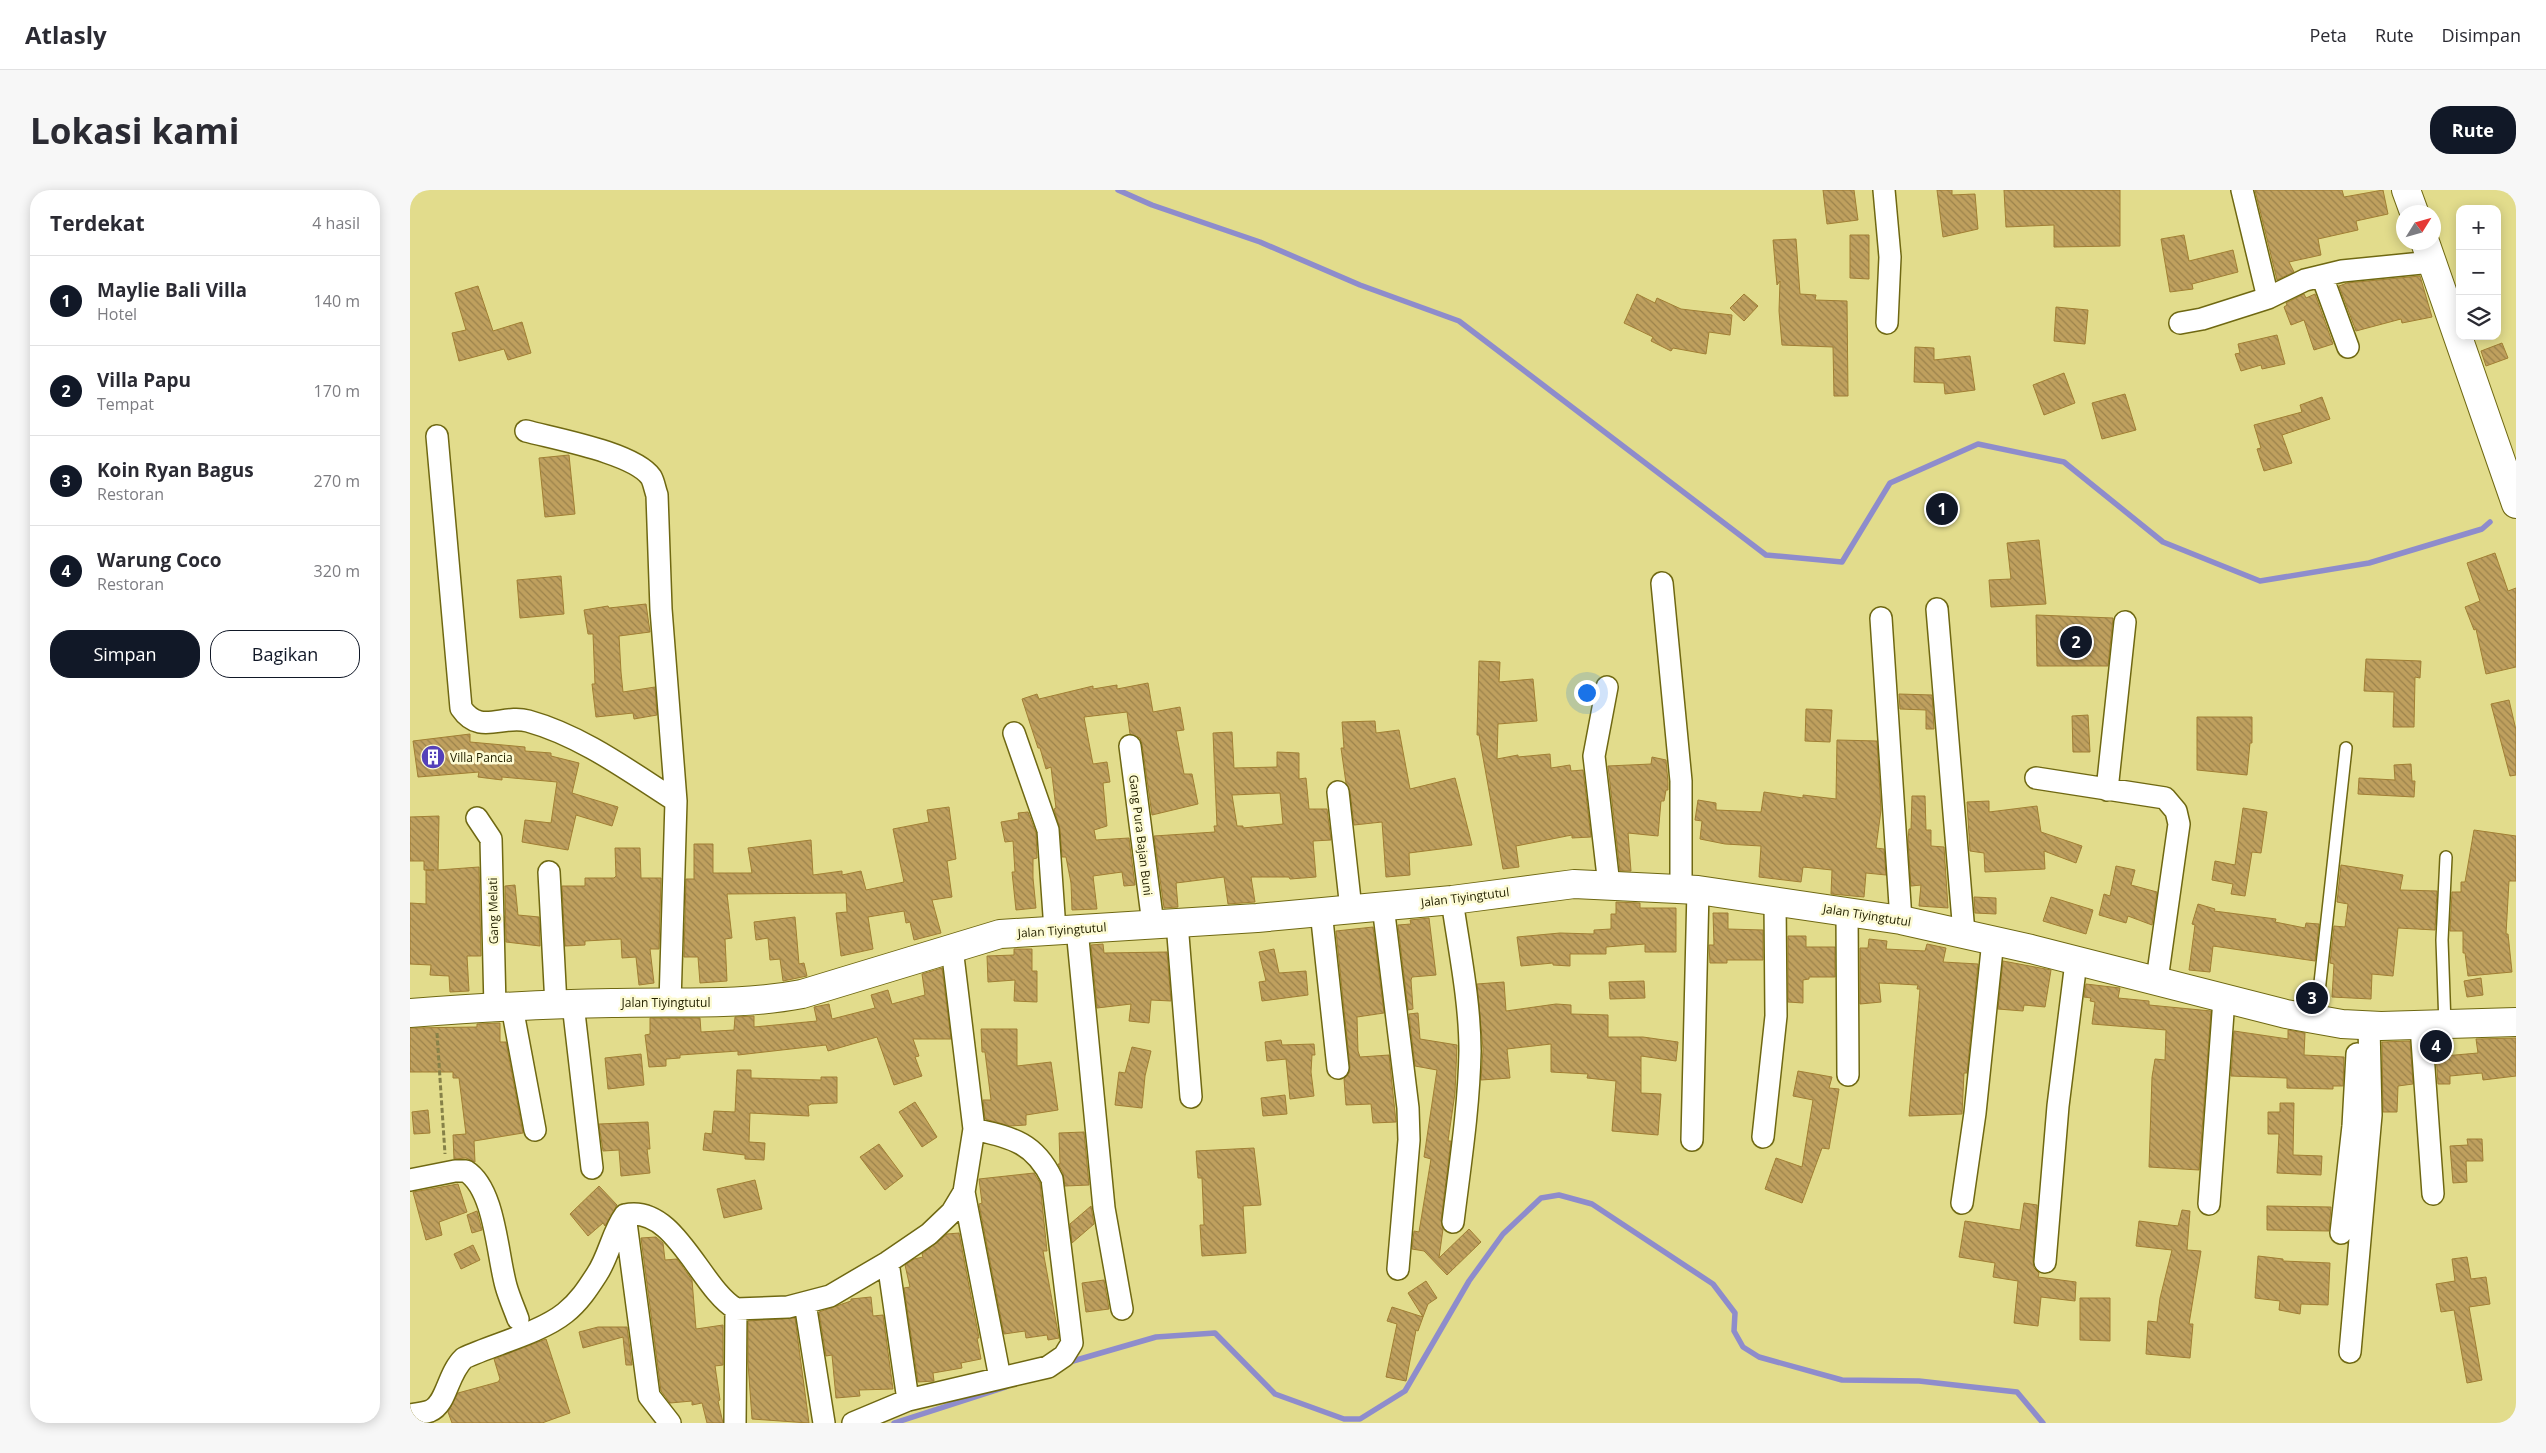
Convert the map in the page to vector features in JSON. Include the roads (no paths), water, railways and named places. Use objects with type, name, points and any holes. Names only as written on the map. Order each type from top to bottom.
[{"type":"street","points":[[1884,190],[1890,257],[1887,323]]},
{"type":"street","points":[[2242,190],[2268,298]]},
{"type":"street","points":[[2406,190],[2411,205]]},
{"type":"street","points":[[2180,323],[2202,319],[2268,298],[2305,280],[2429,252],[2516,504]]},
{"type":"street","points":[[2322,276],[2348,347]]},
{"type":"street","points":[[526,431],[621,457],[641,467],[652,478],[657,495],[661,609],[676,801],[670,1002]]},
{"type":"street","points":[[437,436],[461,708],[476,722],[525,720],[570,735],[676,801]]},
{"type":"street","points":[[1662,583],[1690,890],[1692,1140]]},
{"type":"street","points":[[1937,609],[1964,933]]},
{"type":"street","points":[[1881,618],[1901,920]]},
{"type":"street","points":[[2107,790],[2125,622]]},
{"type":"street","points":[[1607,687],[1594,756],[1609,885]]},
{"type":"street","points":[[1014,734],[1048,830],[1066,930],[1104,1208],[1122,1309]]},
{"type":"street","name":"Gang Pura Bajan Buni","points":[[1130,746],[1165,924],[1191,1097]]},
{"type":"street","points":[[2036,778],[2165,798],[2179,816],[2157,980]]},
{"type":"street","points":[[1338,792],[1351,908]]},
{"type":"street","name":"Gang Melati","points":[[478,818],[491,839],[504,1008],[535,1130]]},
{"type":"street","points":[[550,872],[565,1004],[592,1168]]},
{"type":"street","name":"Jalan Tiyingtutul","points":[[423,1012],[565,1004],[751,1001],[794,996],[1000,934],[1165,924],[1452,900],[1574,884],[1690,890],[1776,900],[1901,920],[1964,933],[2076,962],[2157,980],[2224,999],[2316,1019],[2364,1025],[2516,1022]]},
{"type":"street","points":[[1452,900],[1467,1011],[1470,1050],[1468,1096],[1453,1222]]},
{"type":"street","points":[[1763,1137],[1776,1016],[1776,900]]},
{"type":"street","points":[[1383,906],[1408,1108],[1409,1140],[1398,1270]]},
{"type":"street","points":[[1321,911],[1338,1068]]},
{"type":"street","points":[[1847,912],[1848,1075]]},
{"type":"street","points":[[1962,1204],[1975,1113],[1993,940]]},
{"type":"street","points":[[952,948],[974,1129],[964,1192],[1000,1378]]},
{"type":"street","points":[[2045,1262],[2058,1106],[2076,962]]},
{"type":"street","points":[[2209,1204],[2224,999]]},
{"type":"street","points":[[2341,1233],[2364,1025]]},
{"type":"street","points":[[2350,1352],[2371,1115],[2364,1025]]},
{"type":"street","points":[[2433,1025],[2433,1194]]},
{"type":"street","points":[[853,1423],[908,1400],[1048,1367],[1064,1356],[1072,1343],[1071,1322],[1052,1179],[1044,1162],[1031,1148],[1010,1138],[974,1129]]},
{"type":"street","points":[[410,1180],[446,1172],[466,1171],[480,1183],[494,1229],[506,1286],[518,1318]]},
{"type":"street","points":[[736,1309],[788,1307],[830,1296],[888,1262],[942,1223],[964,1192]]},
{"type":"street","points":[[410,1415],[430,1411],[437,1406],[446,1392],[448,1380],[455,1366],[464,1358],[549,1324],[566,1312],[586,1292],[600,1270],[619,1224],[625,1215],[635,1213],[646,1215],[674,1236],[705,1276],[736,1309],[735,1423]]},
{"type":"street","points":[[625,1215],[649,1396],[670,1423]]},
{"type":"street","points":[[888,1262],[908,1400]]},
{"type":"street","points":[[805,1303],[824,1423]]},
{"type":"lane","points":[[2316,1019],[2346,748]]},
{"type":"lane","points":[[2433,1025],[2442,940],[2446,857]]},
{"type":"waterway","points":[[1118,190],[1152,205],[1260,242],[1360,285],[1459,321],[1766,555],[1842,562],[1890,483],[1978,444],[2064,462],[2163,542],[2260,581],[2369,563],[2482,529],[2490,522]]},
{"type":"waterway","points":[[1066,1363],[1156,1337],[1215,1333],[1275,1394],[1344,1419],[1360,1419],[1405,1391],[1469,1281],[1503,1234],[1541,1198],[1559,1195],[1592,1204],[1713,1284],[1735,1313],[1734,1331],[1743,1347],[1759,1357],[1842,1380],[1919,1381],[2017,1392],[2043,1423]]},
{"type":"waterway","points":[[894,1423],[1006,1387]]},
{"type":"place","name":"Maylie Bali Villa","points":[[1942,509]]},
{"type":"place","name":"Villa Papu","points":[[2076,642]]},
{"type":"place","name":"Villa Pancia","points":[[433,757]]},
{"type":"place","name":"Koin Ryan Bagus","points":[[2312,998]]},
{"type":"place","name":"Warung Coco","points":[[2436,1046]]}]
